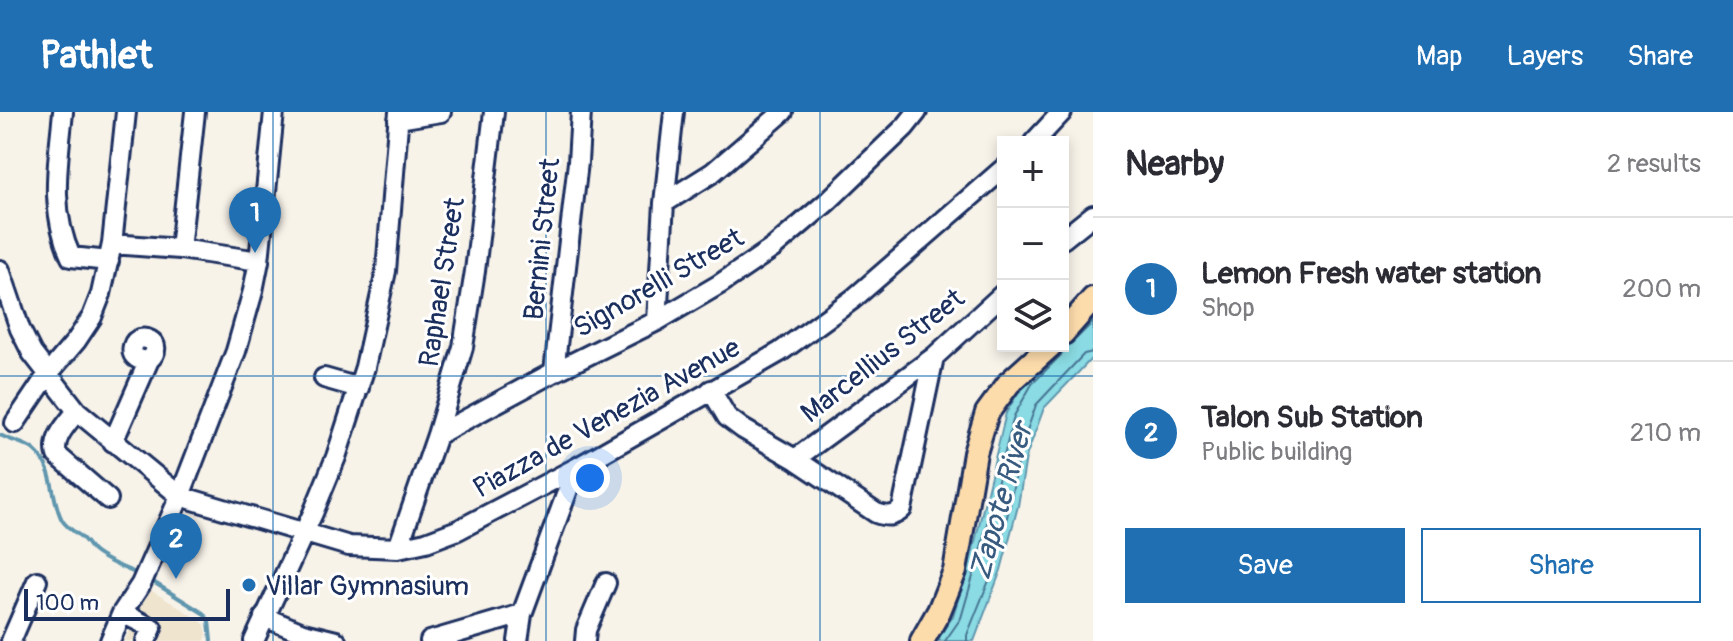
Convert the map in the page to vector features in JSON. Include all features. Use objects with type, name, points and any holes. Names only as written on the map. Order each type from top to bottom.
[{"type":"main road","points":[[1069,326],[1093,299]]},
{"type":"main road","points":[[922,641],[939,611],[955,571],[975,453],[987,413],[1009,383],[1043,352]]},
{"type":"street","points":[[63,112],[56,211],[71,257],[180,249],[259,261]]},
{"type":"street","points":[[15,423],[92,317],[101,294],[110,253],[126,112]]},
{"type":"street","points":[[180,249],[195,112]]},
{"type":"street","points":[[110,641],[180,496],[236,351],[259,261],[274,112]]},
{"type":"street","points":[[254,641],[336,457],[365,367],[386,271],[399,115],[441,112]]},
{"type":"street","name":"Raphael Street","points":[[398,548],[463,347],[494,112]]},
{"type":"street","name":"Bernini Street","points":[[554,372],[581,112]]},
{"type":"street","points":[[657,321],[664,203],[674,112]]},
{"type":"street","points":[[664,203],[712,173],[783,112]]},
{"type":"street","name":"Signorelli Street","points":[[437,435],[657,321],[720,284],[773,248],[827,202],[917,112]]},
{"type":"street","points":[[1041,136],[1062,112]]},
{"type":"street","name":"Piazza de Venezia Avenue","points":[[180,496],[349,546],[398,548],[458,530],[576,468],[780,352],[853,299],[997,174]]},
{"type":"street","points":[[1069,234],[1093,215]]},
{"type":"street","points":[[0,270],[5,306],[32,353],[77,411],[180,496]]},
{"type":"street","name":"Marcellius Street","points":[[795,459],[934,357],[997,299]]},
{"type":"street","points":[[711,390],[727,417],[743,429],[795,459],[876,513],[896,515],[902,509],[934,357]]},
{"type":"street","points":[[113,442],[149,360]]},
{"type":"street","points":[[324,378],[359,388]]},
{"type":"street","points":[[77,411],[56,441],[57,455],[108,499]]},
{"type":"street","points":[[518,641],[522,614],[576,468]]},
{"type":"street","points":[[11,641],[37,581]]},
{"type":"street","points":[[585,641],[586,630],[606,583]]},
{"type":"street","points":[[122,613],[152,628],[146,641]]},
{"type":"street","points":[[430,641],[522,614]]},
{"type":"street","points":[[264,617],[303,633],[336,641]]},
{"type":"shaded area","points":[[149,589],[205,625],[205,641],[125,641]]},
{"type":"water","name":"Zapote River","points":[[1093,310],[1093,357],[1044,408],[1026,457],[1018,506],[1001,570],[974,641],[936,641],[953,616],[973,550],[1006,413],[1026,379],[1052,352],[1069,352],[1069,335]]},
{"type":"waterway","points":[[0,435],[31,448],[41,458],[49,474],[58,511],[66,525],[98,555],[138,574]]},
{"type":"waterway","points":[[150,580],[203,613],[209,621],[211,641]]},
{"type":"place","name":"Lemon Fresh water station","points":[[255,253]]},
{"type":"place","name":"Talon Sub Station","points":[[176,579]]},
{"type":"place","name":"Villar Gymnasium","points":[[249,585]]}]
